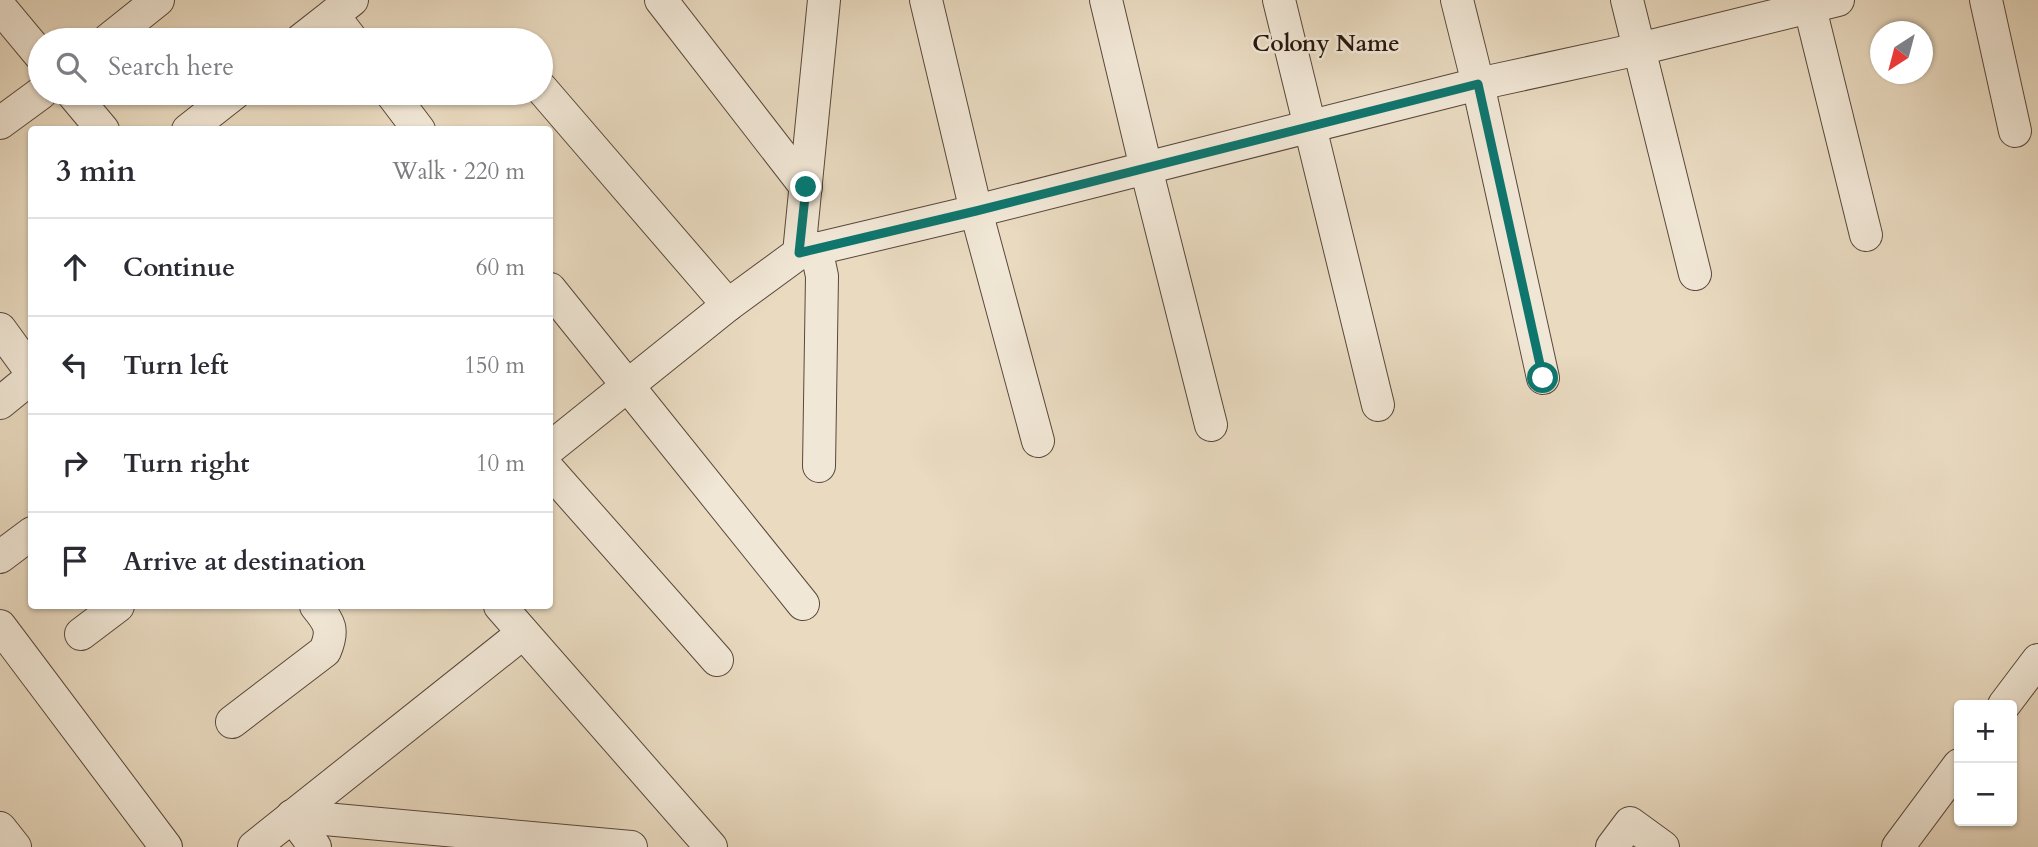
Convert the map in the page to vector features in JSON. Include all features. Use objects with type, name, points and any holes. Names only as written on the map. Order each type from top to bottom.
[{"type":"street","points":[[123,28],[158,0]]},
{"type":"street","points":[[661,0],[806,187]]},
{"type":"street","points":[[819,466],[822,276],[807,251],[806,187],[824,0]]},
{"type":"street","points":[[926,0],[976,211],[1038,441]]},
{"type":"street","points":[[1106,0],[1212,425]]},
{"type":"street","points":[[1279,0],[1378,405]]},
{"type":"street","points":[[1457,0],[1543,378]]},
{"type":"street","points":[[1627,0],[1695,274]]},
{"type":"street","points":[[1986,0],[2015,131]]},
{"type":"street","points":[[553,446],[727,305],[807,251],[1818,2],[1866,235]]},
{"type":"street","points":[[316,28],[343,7],[349,28]]},
{"type":"street","points":[[0,8],[28,41]]},
{"type":"street","points":[[553,102],[727,305]]},
{"type":"street","points":[[0,123],[28,103]]},
{"type":"street","points":[[82,105],[100,126]]},
{"type":"street","points":[[193,126],[220,105]]},
{"type":"street","points":[[400,105],[416,126]]},
{"type":"street","points":[[553,293],[803,604]]},
{"type":"street","points":[[0,329],[28,369]]},
{"type":"street","points":[[0,403],[28,378]]},
{"type":"street","points":[[553,474],[717,660]]},
{"type":"street","points":[[0,557],[28,536]]},
{"type":"street","points":[[81,634],[114,609]]},
{"type":"street","points":[[232,722],[325,651],[332,635],[326,618],[318,609]]},
{"type":"street","points":[[503,609],[711,847]]},
{"type":"street","points":[[0,626],[166,847]]},
{"type":"street","points":[[254,847],[523,633]]},
{"type":"street","points":[[2008,700],[2038,660]]},
{"type":"street","points":[[1898,847],[1954,772]]},
{"type":"street","points":[[292,816],[472,840],[631,847]]},
{"type":"street","points":[[292,816],[315,847]]},
{"type":"street","points":[[1612,847],[1630,823],[1663,847]]},
{"type":"street","points":[[0,828],[15,847]]},
{"type":"district","name":"Colony Name","points":[[1326,43]]},
{"type":"route","points":[[806,187],[799,253],[1478,84],[1543,378]]}]
